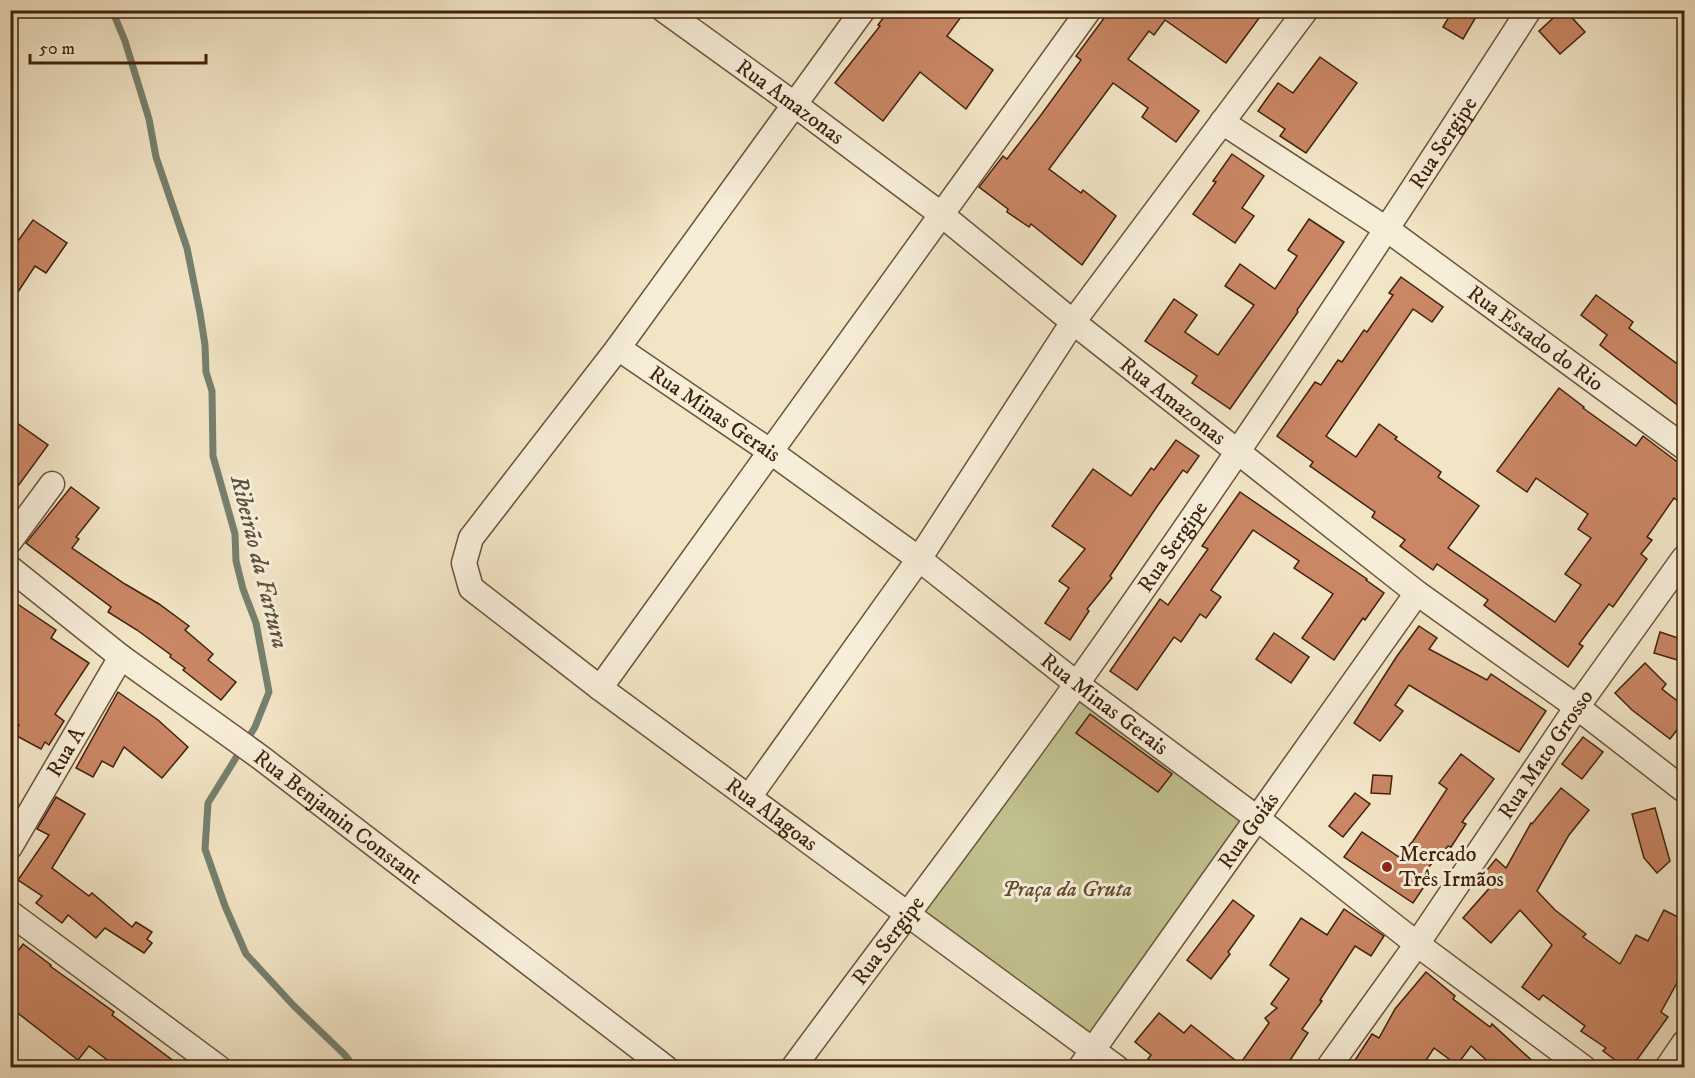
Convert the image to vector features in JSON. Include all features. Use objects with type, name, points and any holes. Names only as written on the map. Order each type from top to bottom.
[{"type":"street","name":"Rua Amazonas","points":[[664,10],[942,215],[1073,322],[1417,593],[1577,708],[1684,790]]},
{"type":"street","points":[[618,348],[863,10]]},
{"type":"street","points":[[600,688],[1089,10]]},
{"type":"street","points":[[749,797],[919,559],[1073,322],[1306,10]]},
{"type":"street","name":"Rua Sergipe","points":[[793,1068],[1077,684],[1238,453],[1388,230],[1529,10]]},
{"type":"street","name":"Rua Estado do Rio","points":[[1222,122],[1388,230],[1684,447]]},
{"type":"street","name":"Rua Minas Gerais","points":[[618,348],[771,452],[919,559],[1077,684],[1258,819],[1417,944],[1584,1068]]},
{"type":"street","name":"Rua Alagoas","points":[[618,348],[471,538],[464,563],[471,588],[600,688],[907,913],[1086,1058],[1117,1068]]},
{"type":"street","points":[[10,541],[52,484]]},
{"type":"street","name":"Rua Mato Grosso","points":[[1328,1068],[1417,944],[1577,708],[1684,558]]},
{"type":"street","name":"Rua Benjamin Constant","points":[[10,568],[121,657],[260,757],[666,1068]]},
{"type":"street","name":"Rua Goiás","points":[[1086,1058],[1417,593]]},
{"type":"street","name":"Rua A","points":[[10,847],[121,657]]},
{"type":"street","points":[[10,913],[219,1068]]},
{"type":"street","points":[[1668,1068],[1684,1043]]},
{"type":"green space","name":"Praça da Gruta","points":[[1080,696],[1246,817],[1093,1039],[916,913]]},
{"type":"building","points":[[889,10],[966,10],[947,36],[993,70],[966,109],[920,72],[883,121],[835,83],[880,26],[878,25]]},
{"type":"building","points":[[1110,10],[1265,10],[1226,63],[1165,20],[1154,35],[1149,31],[1128,59],[1199,111],[1176,142],[1142,117],[1148,108],[1113,83],[1049,169],[1081,193],[1083,190],[1116,216],[1082,265],[1031,224],[1029,227],[1007,212],[1008,209],[979,187],[1003,156],[1007,159],[1041,115],[1081,60],[1076,56]]},
{"type":"building","points":[[1453,10],[1480,10],[1463,39],[1443,27]]},
{"type":"building","points":[[1562,10],[1565,10],[1585,32],[1560,54],[1539,31]]},
{"type":"building","points":[[1320,57],[1357,83],[1306,153],[1280,136],[1285,129],[1258,111],[1278,83],[1293,93]]},
{"type":"building","points":[[1232,154],[1264,176],[1242,208],[1254,216],[1235,243],[1193,214],[1216,182],[1213,181]]},
{"type":"building","points":[[1309,219],[1344,242],[1230,409],[1192,383],[1197,376],[1145,341],[1174,299],[1197,315],[1185,332],[1218,355],[1254,305],[1225,286],[1240,264],[1275,289],[1297,256],[1288,250]]},
{"type":"building","points":[[33,220],[67,243],[46,273],[35,266],[10,304],[10,252]]},
{"type":"building","points":[[1401,277],[1443,307],[1432,322],[1413,309],[1326,436],[1356,457],[1379,424],[1397,437],[1395,439],[1441,472],[1438,477],[1479,506],[1448,548],[1555,622],[1581,585],[1565,574],[1591,538],[1578,529],[1588,514],[1536,478],[1527,492],[1497,471],[1559,388],[1636,446],[1643,436],[1684,467],[1684,506],[1674,498],[1647,537],[1652,540],[1641,554],[1647,559],[1613,607],[1609,604],[1579,644],[1583,646],[1568,667],[1484,605],[1488,600],[1437,564],[1433,570],[1400,546],[1405,540],[1372,517],[1375,512],[1310,466],[1313,462],[1277,436],[1315,382],[1321,385],[1338,360],[1342,362],[1364,330],[1367,332],[1393,295],[1389,293]]},
{"type":"building","points":[[1596,295],[1633,322],[1629,328],[1684,369],[1684,410],[1600,345],[1607,335],[1581,315]]},
{"type":"building","points":[[10,418],[48,445],[10,497]]},
{"type":"building","points":[[1176,440],[1199,456],[1187,473],[1183,470],[1158,505],[1110,576],[1112,578],[1087,609],[1089,611],[1070,640],[1045,623],[1069,588],[1059,581],[1085,549],[1052,526],[1093,469],[1131,496],[1151,468],[1154,470]]},
{"type":"building","points":[[71,487],[99,508],[76,537],[79,539],[72,548],[189,626],[185,630],[213,654],[208,660],[236,682],[221,700],[183,670],[185,668],[170,657],[171,655],[108,612],[111,607],[26,543]]},
{"type":"building","points":[[1240,492],[1384,593],[1365,620],[1363,618],[1334,660],[1302,638],[1333,594],[1294,568],[1299,561],[1253,530],[1211,590],[1221,597],[1206,618],[1200,614],[1181,642],[1174,637],[1137,690],[1110,671],[1160,599],[1168,605],[1208,549],[1202,546]]},
{"type":"building","points":[[10,599],[56,630],[51,638],[89,663],[55,714],[64,721],[49,745],[45,742],[41,749],[13,734],[19,725],[10,720],[10,705],[17,695],[10,689]]},
{"type":"building","points":[[1419,626],[1437,638],[1429,649],[1487,680],[1491,674],[1546,711],[1519,752],[1409,685],[1395,705],[1403,711],[1380,741],[1354,723]]},
{"type":"building","points":[[1660,632],[1684,640],[1684,662],[1654,653]]},
{"type":"building","points":[[1274,633],[1309,657],[1291,683],[1256,659]]},
{"type":"building","points":[[1645,663],[1666,684],[1662,689],[1684,706],[1684,721],[1670,739],[1632,710],[1615,693]]},
{"type":"building","points":[[118,692],[158,720],[188,747],[162,778],[124,747],[113,767],[102,761],[93,777],[76,768]]},
{"type":"building","points":[[1090,714],[1172,774],[1158,792],[1076,733]]},
{"type":"building","points":[[1583,737],[1603,752],[1582,779],[1562,764]]},
{"type":"building","points":[[1461,754],[1494,779],[1462,822],[1466,824],[1451,847],[1448,846],[1423,873],[1430,878],[1413,903],[1344,857],[1362,832],[1399,857],[1413,841],[1447,789],[1439,783]]},
{"type":"building","points":[[1373,775],[1392,776],[1390,794],[1371,793]]},
{"type":"building","points":[[1561,788],[1589,810],[1569,835],[1537,891],[1555,910],[1586,934],[1583,937],[1620,964],[1636,935],[1648,941],[1664,910],[1684,920],[1684,970],[1661,1012],[1668,1017],[1631,1068],[1626,1068],[1603,1051],[1606,1048],[1581,1031],[1585,1026],[1543,995],[1539,1000],[1522,987],[1552,945],[1520,910],[1491,943],[1463,918],[1493,884],[1482,876],[1496,859],[1506,868],[1531,823]]},
{"type":"building","points":[[1355,793],[1370,804],[1343,837],[1329,826]]},
{"type":"building","points":[[56,797],[85,814],[52,868],[89,896],[92,893],[132,927],[136,922],[152,932],[147,939],[152,943],[144,953],[105,928],[96,938],[68,915],[62,923],[36,903],[42,896],[18,880],[49,835],[37,829]]},
{"type":"building","points":[[1655,808],[1670,861],[1657,873],[1644,858],[1632,814]]},
{"type":"building","points":[[1233,900],[1254,916],[1211,979],[1187,960]]},
{"type":"building","points":[[1344,909],[1384,936],[1371,956],[1355,946],[1302,1029],[1308,1033],[1285,1068],[1158,1068],[1148,1059],[1151,1055],[1135,1042],[1159,1013],[1184,1033],[1191,1025],[1240,1064],[1269,1023],[1265,1018],[1277,1008],[1271,1004],[1289,979],[1270,965],[1301,918],[1327,935]]},
{"type":"building","points":[[23,944],[114,1012],[112,1015],[183,1068],[118,1068],[89,1046],[78,1060],[10,1007],[10,945],[18,951]]},
{"type":"building","points":[[1426,972],[1455,996],[1453,999],[1490,1027],[1492,1024],[1540,1068],[1495,1068],[1471,1046],[1457,1065],[1434,1048],[1421,1068],[1350,1068],[1372,1034],[1379,1038],[1395,1009]]},
{"type":"waterway","name":"Ribeirão da Fartura","points":[[112,10],[125,41],[149,119],[156,157],[187,248],[205,345],[206,372],[212,391],[213,456],[235,534],[236,561],[243,589],[256,623],[269,692],[255,727],[208,803],[205,849],[225,906],[246,954],[355,1068]]},
{"type":"place","name":"Mercado Três Irmãos","points":[[1387,867]]}]
